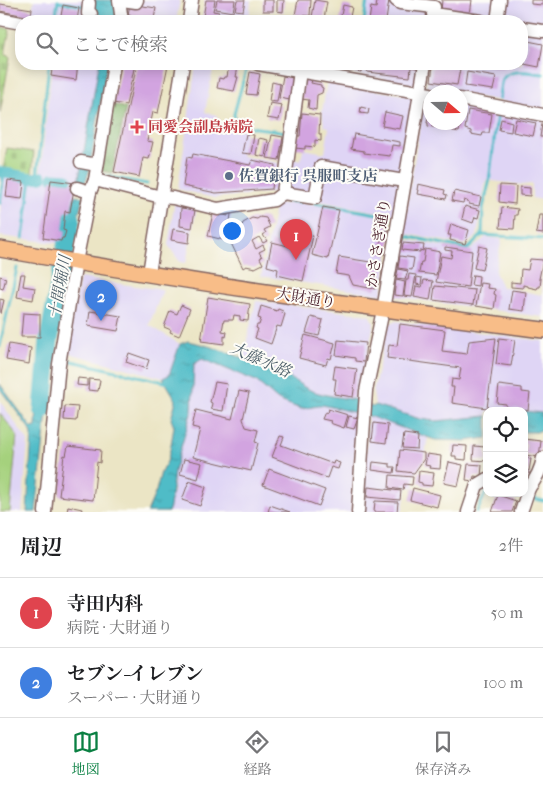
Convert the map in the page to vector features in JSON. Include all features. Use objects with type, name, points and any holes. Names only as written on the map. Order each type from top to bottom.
[{"type":"main road","name":"大財通り","points":[[0,249],[383,310],[543,330]]},
{"type":"street","points":[[121,11],[137,0]]},
{"type":"street","points":[[190,15],[192,0]]},
{"type":"street","points":[[396,0],[400,3],[453,15]]},
{"type":"street","points":[[498,15],[500,0]]},
{"type":"street","points":[[0,20],[15,22]]},
{"type":"street","points":[[528,29],[543,31]]},
{"type":"street","points":[[45,512],[69,261],[90,177],[113,70]]},
{"type":"street","points":[[149,273],[182,70]]},
{"type":"street","points":[[294,70],[423,92]]},
{"type":"street","name":"かささぎ通り","points":[[425,70],[426,85]]},
{"type":"street","points":[[90,177],[161,197],[218,209],[274,200],[283,193],[300,71]]},
{"type":"street","points":[[468,101],[543,115]]},
{"type":"street","name":"かささぎ通り","points":[[358,512],[365,402],[383,310],[404,181],[423,105]]},
{"type":"street","points":[[283,193],[315,198],[321,167],[404,181]]},
{"type":"street","points":[[528,489],[536,479],[543,463]]},
{"type":"street","points":[[468,512],[477,485],[483,481]]},
{"type":"street","points":[[521,512],[525,497]]},
{"type":"shaded area","points":[[34,0],[93,0],[91,10],[98,15],[31,15]]},
{"type":"shaded area","points":[[122,0],[180,0],[177,15],[124,15]]},
{"type":"shaded area","points":[[205,0],[251,0],[250,15],[203,15]]},
{"type":"shaded area","points":[[371,0],[430,0],[428,15],[366,15],[367,3]]},
{"type":"shaded area","points":[[440,0],[543,0],[543,109],[468,95],[468,85],[426,85],[429,70],[528,70],[528,15],[438,15]]},
{"type":"shaded area","points":[[51,70],[98,70],[79,178],[63,244],[0,236],[1,176],[37,181],[40,175]]},
{"type":"shaded area","points":[[195,70],[213,70],[205,112],[216,115],[222,124],[246,130],[241,156],[279,163],[275,192],[214,198],[178,189]]},
{"type":"shaded area","points":[[328,70],[419,70],[417,85]]},
{"type":"shaded area","points":[[327,82],[416,97],[394,215],[319,201],[287,190],[292,159],[301,161],[303,149],[325,153],[329,127],[324,126],[322,112]]},
{"type":"shaded area","points":[[423,104],[423,130],[468,130],[468,106],[543,120],[543,200],[532,198],[532,184],[522,185],[486,180],[477,236],[465,245],[403,233]]},
{"type":"shaded area","points":[[175,200],[197,206],[186,263],[180,262],[168,245]]},
{"type":"shaded area","points":[[306,203],[388,217],[387,227],[392,228],[382,295],[261,276],[276,204]]},
{"type":"shaded area","points":[[486,237],[502,239],[495,272],[502,287],[542,295],[543,278],[543,317],[392,296],[402,239],[469,251]]},
{"type":"shaded area","points":[[80,278],[163,290],[149,325],[180,344],[169,375],[163,378],[65,352]]},
{"type":"shaded area","points":[[256,301],[369,315],[374,323],[358,400],[313,392],[298,385],[288,377],[243,357]]},
{"type":"shaded area","points":[[396,321],[543,341],[543,415],[542,413],[528,411],[528,407],[483,407],[483,416],[436,421],[420,419],[375,405],[373,392],[388,325]]},
{"type":"shaded area","points":[[202,359],[256,381],[278,400],[301,409],[323,405],[358,412],[351,512],[168,512],[173,492],[174,471],[192,410],[194,364]]},
{"type":"shaded area","points":[[0,401],[28,441],[22,512],[0,512]]},
{"type":"shaded area","points":[[372,416],[428,438],[424,460],[415,476],[414,487],[407,487],[402,512],[363,512],[368,417]]},
{"type":"green space","points":[[0,27],[10,29],[5,54],[10,57],[0,113]]},
{"type":"green space","points":[[112,104],[126,108],[112,173],[101,171]]},
{"type":"green space","points":[[7,148],[34,152],[32,174],[3,170]]},
{"type":"green space","points":[[0,413],[17,435],[10,512],[0,512]]},
{"type":"water","points":[[94,0],[115,0],[116,15],[99,15],[97,10],[92,8]]},
{"type":"water","points":[[98,70],[106,70],[91,160],[83,157]]},
{"type":"water","points":[[81,167],[90,169],[84,185],[78,182]]},
{"type":"water","points":[[75,195],[83,197],[71,245],[63,244]]},
{"type":"water","points":[[55,275],[66,276],[61,308],[52,307]]},
{"type":"water","points":[[50,315],[59,316],[51,375],[39,374],[42,346]]},
{"type":"water","points":[[188,341],[213,347],[286,376],[312,391],[329,396],[358,400],[360,403],[373,407],[375,405],[420,419],[436,421],[483,416],[483,439],[465,441],[435,440],[358,412],[323,405],[301,409],[278,400],[256,381],[202,359],[194,364],[192,410],[174,471],[170,507],[168,512],[147,512],[170,450],[174,427],[171,419],[176,400],[163,378],[169,375],[180,344]]},
{"type":"water","points":[[38,383],[50,384],[36,512],[27,512],[32,435],[0,389],[0,384],[32,428],[36,427]]},
{"type":"water","points":[[528,411],[542,413],[543,429],[537,432],[528,432]]},
{"type":"building","points":[[206,0],[215,0],[213,11],[219,12],[219,15],[203,15]]},
{"type":"building","points":[[217,0],[235,0],[233,12],[215,9]]},
{"type":"building","points":[[237,0],[245,0],[243,11],[235,10]]},
{"type":"building","points":[[263,0],[273,0],[273,11],[263,11]]},
{"type":"building","points":[[277,0],[284,0],[283,12],[277,11]]},
{"type":"building","points":[[298,0],[311,0],[310,15],[295,15]]},
{"type":"building","points":[[315,0],[327,2],[325,15],[312,15]]},
{"type":"building","points":[[377,0],[389,0],[387,15],[370,15],[371,7],[376,8]]},
{"type":"building","points":[[442,0],[472,0],[470,15],[441,11]]},
{"type":"building","points":[[531,0],[543,0],[542,5],[531,4]]},
{"type":"building","points":[[0,4],[32,9],[31,15],[0,11]]},
{"type":"building","points":[[130,4],[156,8],[155,15],[128,15]]},
{"type":"building","points":[[63,5],[79,8],[78,15],[61,15]]},
{"type":"building","points":[[343,5],[352,7],[350,15],[341,15]]},
{"type":"building","points":[[528,41],[543,44],[539,67],[528,65]]},
{"type":"building","points":[[52,70],[77,70],[76,80],[51,76]]},
{"type":"building","points":[[120,70],[134,70],[126,105],[113,103]]},
{"type":"building","name":"同愛会副島病院","points":[[136,70],[167,70],[158,113],[153,112],[147,141],[153,142],[149,159],[143,158],[139,177],[114,172]]},
{"type":"building","points":[[228,70],[237,70],[236,77],[238,77],[234,91],[217,88],[219,78],[227,77]]},
{"type":"building","points":[[367,70],[411,70],[410,77],[367,72]]},
{"type":"building","points":[[432,70],[460,70],[457,85],[431,81]]},
{"type":"building","points":[[250,72],[260,74],[256,95],[246,94]]},
{"type":"building","points":[[467,72],[496,77],[493,90],[465,85]]},
{"type":"building","points":[[283,76],[293,78],[290,100],[279,98]]},
{"type":"building","points":[[304,79],[312,80],[311,83],[321,85],[323,88],[322,93],[317,95],[316,110],[308,108],[309,100],[301,99]]},
{"type":"building","points":[[272,82],[280,84],[277,102],[269,101]]},
{"type":"building","points":[[270,103],[282,105],[279,120],[267,118]]},
{"type":"building","points":[[361,107],[369,109],[368,114],[360,113]]},
{"type":"building","points":[[468,110],[492,114],[489,133],[483,133],[482,136],[471,134],[471,131],[468,130]]},
{"type":"building","points":[[385,112],[403,116],[400,129],[382,126]]},
{"type":"building","points":[[302,113],[320,115],[319,134],[321,134],[321,141],[315,140],[315,147],[295,148],[296,136],[300,136]]},
{"type":"building","points":[[501,119],[512,122],[511,132],[499,130]]},
{"type":"building","points":[[516,119],[536,123],[533,136],[513,132]]},
{"type":"building","points":[[542,124],[543,137],[540,137]]},
{"type":"building","points":[[246,134],[254,135],[251,154],[242,153]]},
{"type":"building","points":[[354,134],[400,142],[400,146],[392,145],[390,156],[364,153],[364,151],[351,149]]},
{"type":"building","points":[[272,135],[283,137],[279,160],[267,158]]},
{"type":"building","points":[[259,138],[268,140],[265,157],[256,155]]},
{"type":"building","name":"佐賀銀行 呉服町支店","points":[[193,154],[250,165],[252,160],[275,165],[272,189],[216,193],[183,186],[187,157],[192,158]]},
{"type":"building","points":[[8,180],[24,182],[22,199],[6,197]]},
{"type":"building","points":[[51,180],[75,183],[70,212],[65,211],[63,230],[66,231],[61,241],[43,238]]},
{"type":"building","points":[[418,184],[445,190],[446,199],[418,194]]},
{"type":"building","points":[[500,185],[516,186],[515,204],[499,202]]},
{"type":"building","points":[[520,187],[530,188],[530,196],[520,195]]},
{"type":"building","points":[[454,191],[481,197],[479,206],[469,204],[469,202],[464,200],[463,203],[452,201]]},
{"type":"building","points":[[465,206],[480,210],[478,218],[475,217],[473,223],[462,219]]},
{"type":"building","points":[[323,207],[339,210],[328,259],[312,255]]},
{"type":"building","points":[[502,207],[518,209],[517,215],[515,215],[514,229],[500,228]]},
{"type":"building","points":[[181,208],[195,210],[192,228],[180,226]]},
{"type":"building","points":[[213,213],[228,216],[228,214],[231,214],[224,240],[208,236]]},
{"type":"building","points":[[539,215],[543,215],[543,234],[536,233]]},
{"type":"building","points":[[260,217],[266,218],[270,227],[264,230],[266,233],[263,235],[267,241],[263,243],[259,237],[252,241],[256,249],[263,245],[265,249],[259,252],[263,264],[255,268],[246,266],[243,268],[230,241],[232,233],[241,228],[243,223],[252,218],[257,219]]},
{"type":"building","points":[[379,217],[388,218],[386,230],[392,231],[388,255],[379,253],[381,239],[375,238]]},
{"type":"building","points":[[451,224],[469,230],[465,244],[450,240],[451,235],[448,235]]},
{"type":"building","points":[[173,229],[190,232],[189,243],[171,240]]},
{"type":"building","points":[[299,233],[313,236],[303,281],[277,275],[278,269],[267,266],[272,242],[296,248]]},
{"type":"building","points":[[403,243],[424,245],[423,251],[402,250]]},
{"type":"building","points":[[479,246],[487,248],[482,270],[474,268]]},
{"type":"building","points":[[445,247],[472,251],[468,287],[436,282],[441,256],[451,258],[452,251],[445,250]]},
{"type":"building","points":[[425,249],[440,252],[436,275],[419,273]]},
{"type":"building","points":[[400,256],[414,258],[412,270],[398,268]]},
{"type":"building","points":[[339,257],[383,264],[381,280],[375,289],[353,285],[349,276],[336,274]]},
{"type":"building","points":[[530,259],[543,260],[539,279],[541,279],[540,287],[537,289],[523,285],[523,288],[511,287],[511,282],[520,283],[521,269],[528,270]]},
{"type":"building","points":[[398,269],[408,271],[405,280],[396,279]]},
{"type":"building","points":[[21,274],[25,274],[23,286],[35,288],[33,300],[17,297]]},
{"type":"building","points":[[409,274],[416,275],[412,297],[404,296],[406,280],[408,280]]},
{"type":"building","points":[[473,275],[479,276],[478,286],[471,285]]},
{"type":"building","points":[[0,276],[6,278],[3,289],[0,288]]},
{"type":"building","points":[[417,277],[422,278],[421,285],[416,284]]},
{"type":"building","points":[[396,280],[405,282],[403,296],[394,295]]},
{"type":"building","points":[[424,280],[433,281],[430,300],[414,297],[416,286],[422,287]]},
{"type":"building","points":[[480,283],[488,284],[487,288],[495,289],[494,309],[476,306]]},
{"type":"building","points":[[435,286],[475,290],[473,305],[433,300]]},
{"type":"building","points":[[512,290],[526,292],[524,311],[509,309]]},
{"type":"building","points":[[208,297],[250,304],[248,321],[240,320],[240,316],[234,315],[233,320],[224,320],[222,331],[227,332],[226,337],[224,336],[224,344],[201,341]]},
{"type":"building","points":[[0,299],[4,300],[1,313],[0,313]]},
{"type":"building","points":[[181,305],[190,309],[179,336],[164,327],[170,311],[177,314]]},
{"type":"building","points":[[261,306],[277,311],[278,309],[285,314],[281,327],[277,326],[271,344],[255,338],[258,329],[256,328],[261,319],[258,318]]},
{"type":"building","points":[[90,311],[121,316],[118,331],[88,326]]},
{"type":"building","points":[[23,313],[40,314],[40,337],[21,337]]},
{"type":"building","points":[[311,317],[323,320],[319,336],[306,333]]},
{"type":"building","points":[[400,324],[445,330],[442,351],[467,354],[469,341],[496,338],[487,407],[452,403],[454,387],[451,387],[452,379],[459,380],[461,368],[387,358],[389,345],[397,346]]},
{"type":"building","points":[[305,335],[335,343],[331,359],[328,358],[326,365],[299,358]]},
{"type":"building","points":[[499,338],[515,340],[511,366],[496,364]]},
{"type":"building","points":[[338,340],[366,343],[364,362],[355,361],[355,358],[336,355]]},
{"type":"building","points":[[9,344],[31,348],[29,364],[6,360]]},
{"type":"building","points":[[129,353],[149,360],[146,369],[126,362]]},
{"type":"building","points":[[335,366],[357,369],[353,397],[334,394],[336,379],[333,379]]},
{"type":"building","points":[[78,378],[87,379],[87,386],[77,385]]},
{"type":"building","points":[[89,379],[100,380],[98,391],[88,390]]},
{"type":"building","points":[[215,382],[227,384],[223,411],[211,409],[212,403],[210,402]]},
{"type":"building","points":[[499,385],[522,388],[522,392],[530,393],[528,410],[528,407],[506,407],[506,404],[497,403]]},
{"type":"building","points":[[239,391],[249,393],[243,419],[246,427],[258,430],[255,442],[258,443],[251,471],[193,457],[200,429],[192,427],[196,410],[232,419]]},
{"type":"building","points":[[65,406],[78,407],[76,421],[64,420]]},
{"type":"building","points":[[328,409],[348,415],[344,428],[330,423],[331,421],[322,419]]},
{"type":"building","points":[[349,416],[358,418],[354,429],[346,427]]},
{"type":"building","points":[[374,423],[388,425],[386,443],[372,441]]},
{"type":"building","points":[[404,434],[418,436],[417,449],[402,448]]},
{"type":"building","points":[[280,436],[284,437],[281,445],[333,464],[334,461],[340,463],[338,469],[331,467],[327,478],[272,457]]},
{"type":"building","points":[[528,439],[541,441],[539,457],[528,455]]},
{"type":"building","points":[[453,445],[467,446],[466,460],[456,459],[456,456],[452,456]]},
{"type":"building","points":[[68,446],[101,450],[100,463],[97,462],[93,500],[59,496],[64,455],[66,456]]},
{"type":"building","points":[[474,446],[483,447],[483,461],[473,460]]},
{"type":"building","points":[[400,450],[424,453],[424,459],[414,473],[398,471]]},
{"type":"building","points":[[427,454],[441,456],[440,469],[429,468],[430,466],[425,465]]},
{"type":"building","points":[[184,459],[202,463],[198,479],[180,474]]},
{"type":"building","points":[[528,459],[531,459],[528,471]]},
{"type":"building","points":[[373,462],[390,464],[390,467],[395,467],[394,473],[372,470]]},
{"type":"building","points":[[449,462],[463,465],[458,486],[444,483]]},
{"type":"building","points":[[468,464],[482,465],[481,477],[474,476],[473,481],[466,480]]},
{"type":"building","points":[[269,469],[325,490],[319,506],[263,485]]},
{"type":"building","points":[[419,471],[434,473],[432,486],[422,485],[422,483],[418,482]]},
{"type":"building","points":[[390,475],[413,477],[412,485],[404,484],[403,490],[389,488]]},
{"type":"building","points":[[189,481],[206,487],[200,506],[182,500]]},
{"type":"building","points":[[368,487],[401,491],[400,500],[367,497]]},
{"type":"building","points":[[413,488],[440,495],[437,507],[410,500]]},
{"type":"building","points":[[497,497],[516,501],[512,512],[492,512]]},
{"type":"building","points":[[375,501],[398,502],[397,512],[374,512]]},
{"type":"building","points":[[270,505],[290,512],[268,512]]},
{"type":"building","points":[[68,506],[82,509],[81,512],[67,512]]},
{"type":"waterway","points":[[365,15],[367,0]]},
{"type":"waterway","points":[[56,15],[58,1]]},
{"type":"waterway","points":[[58,2],[84,6]]},
{"type":"waterway","points":[[37,177],[48,70]]},
{"type":"waterway","points":[[246,70],[234,114],[235,124],[285,132],[286,135]]},
{"type":"waterway","points":[[499,99],[502,80],[509,73],[543,74]]},
{"type":"waterway","points":[[482,235],[483,208],[489,183],[497,115]]},
{"type":"waterway","points":[[0,172],[31,178],[42,177]]},
{"type":"waterway","points":[[0,203],[4,173]]},
{"type":"waterway","points":[[101,175],[147,184]]},
{"type":"waterway","points":[[23,238],[31,178]]},
{"type":"waterway","points":[[53,178],[67,179]]},
{"type":"waterway","points":[[286,201],[299,202]]},
{"type":"waterway","points":[[315,203],[389,216],[390,220]]},
{"type":"waterway","name":"十間堀川","points":[[43,409],[49,340],[71,219]]},
{"type":"waterway","points":[[405,236],[468,249],[482,235],[543,239]]},
{"type":"waterway","points":[[0,346],[17,268]]},
{"type":"waterway","name":"大藤水路","points":[[63,359],[169,383]]},
{"type":"waterway","points":[[477,512],[484,497]]},
{"type":"waterway","points":[[529,497],[543,501]]},
{"type":"place","name":"同愛会副島病院","points":[[137,127]]},
{"type":"place","name":"佐賀銀行 呉服町支店","points":[[229,176]]},
{"type":"place","name":"寺田内科","points":[[296,260]]},
{"type":"place","name":"セブン-イレブン","points":[[101,321]]}]
